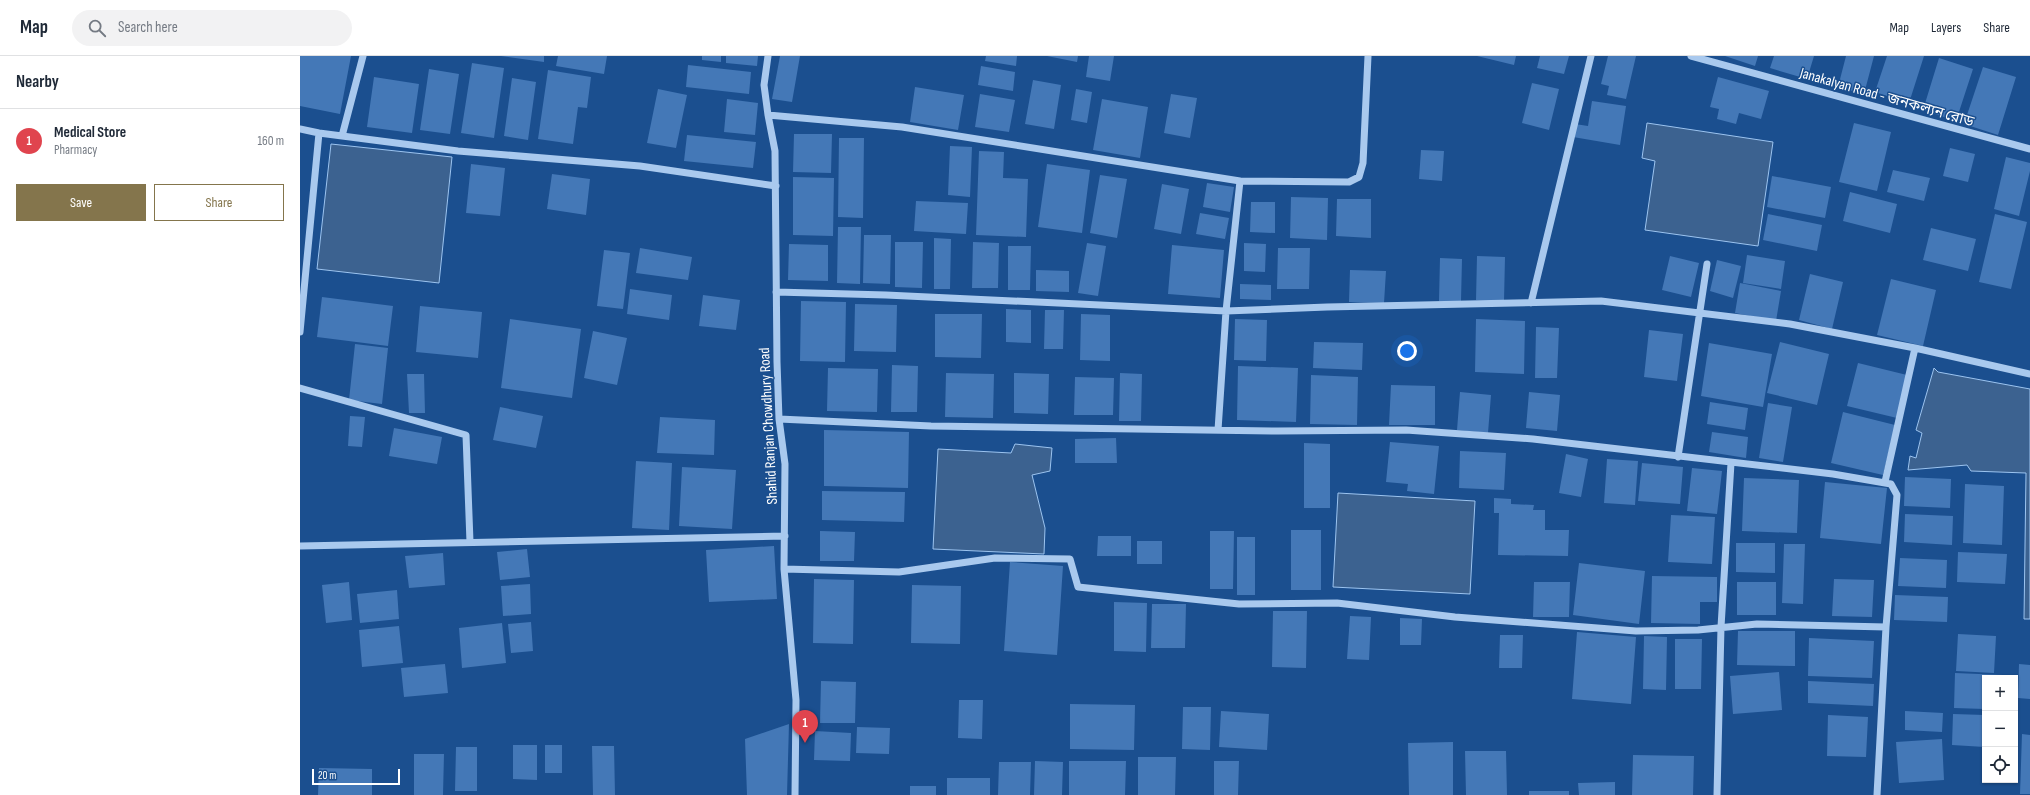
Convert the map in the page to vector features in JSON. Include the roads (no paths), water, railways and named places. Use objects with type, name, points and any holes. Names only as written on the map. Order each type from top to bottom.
[{"type":"street","points":[[342,136],[363,56]]},
{"type":"street","name":"Shahid Ranjan Chowdhury Road","points":[[768,56],[764,85],[775,151],[779,419],[785,464],[784,569],[793,648],[796,700],[795,795]]},
{"type":"street","points":[[768,115],[902,127],[1240,181],[1349,182],[1359,177],[1364,163],[1368,56]]},
{"type":"street","points":[[1531,303],[1591,56]]},
{"type":"street","name":"Janakalyan Road - জনকল্যন রোড","points":[[1690,56],[2030,149]]},
{"type":"street","points":[[300,129],[319,133],[458,151],[640,166],[776,186]]},
{"type":"street","points":[[300,332],[319,133]]},
{"type":"street","points":[[1218,430],[1226,312],[1240,181]]},
{"type":"street","points":[[1678,457],[1707,264]]},
{"type":"street","points":[[776,292],[886,295],[1226,312],[1327,307],[1601,301],[1790,324],[1915,348],[2030,374]]},
{"type":"street","points":[[1885,482],[1915,348]]},
{"type":"street","points":[[300,388],[466,435],[470,542]]},
{"type":"street","points":[[779,419],[931,426],[1218,430],[1406,430],[1533,439],[1833,474],[1891,484],[1897,495],[1886,627],[1877,795]]},
{"type":"street","points":[[1717,795],[1721,627],[1731,463]]},
{"type":"street","points":[[300,546],[785,536]]},
{"type":"street","points":[[784,569],[899,572],[995,558],[1070,559],[1078,587],[1239,604],[1337,603],[1455,617],[1636,631],[1698,630],[1757,624],[1886,627]]},
{"type":"water","points":[[1647,123],[1773,142],[1758,246],[1645,230],[1655,161],[1642,158]]},
{"type":"water","points":[[331,144],[452,157],[439,283],[317,269]]},
{"type":"water","points":[[1934,368],[1938,372],[2030,389],[2030,619],[2024,619],[2026,473],[1971,471],[1967,465],[1908,470],[1910,456],[1916,458],[1922,433],[1916,430]]},
{"type":"water","points":[[1015,444],[1052,448],[1050,471],[1032,475],[1045,528],[1044,554],[933,549],[938,449],[1011,453]]},
{"type":"water","points":[[1338,493],[1475,501],[1470,594],[1333,587]]},
{"type":"place","name":"Medical Store","points":[[805,743]]}]
